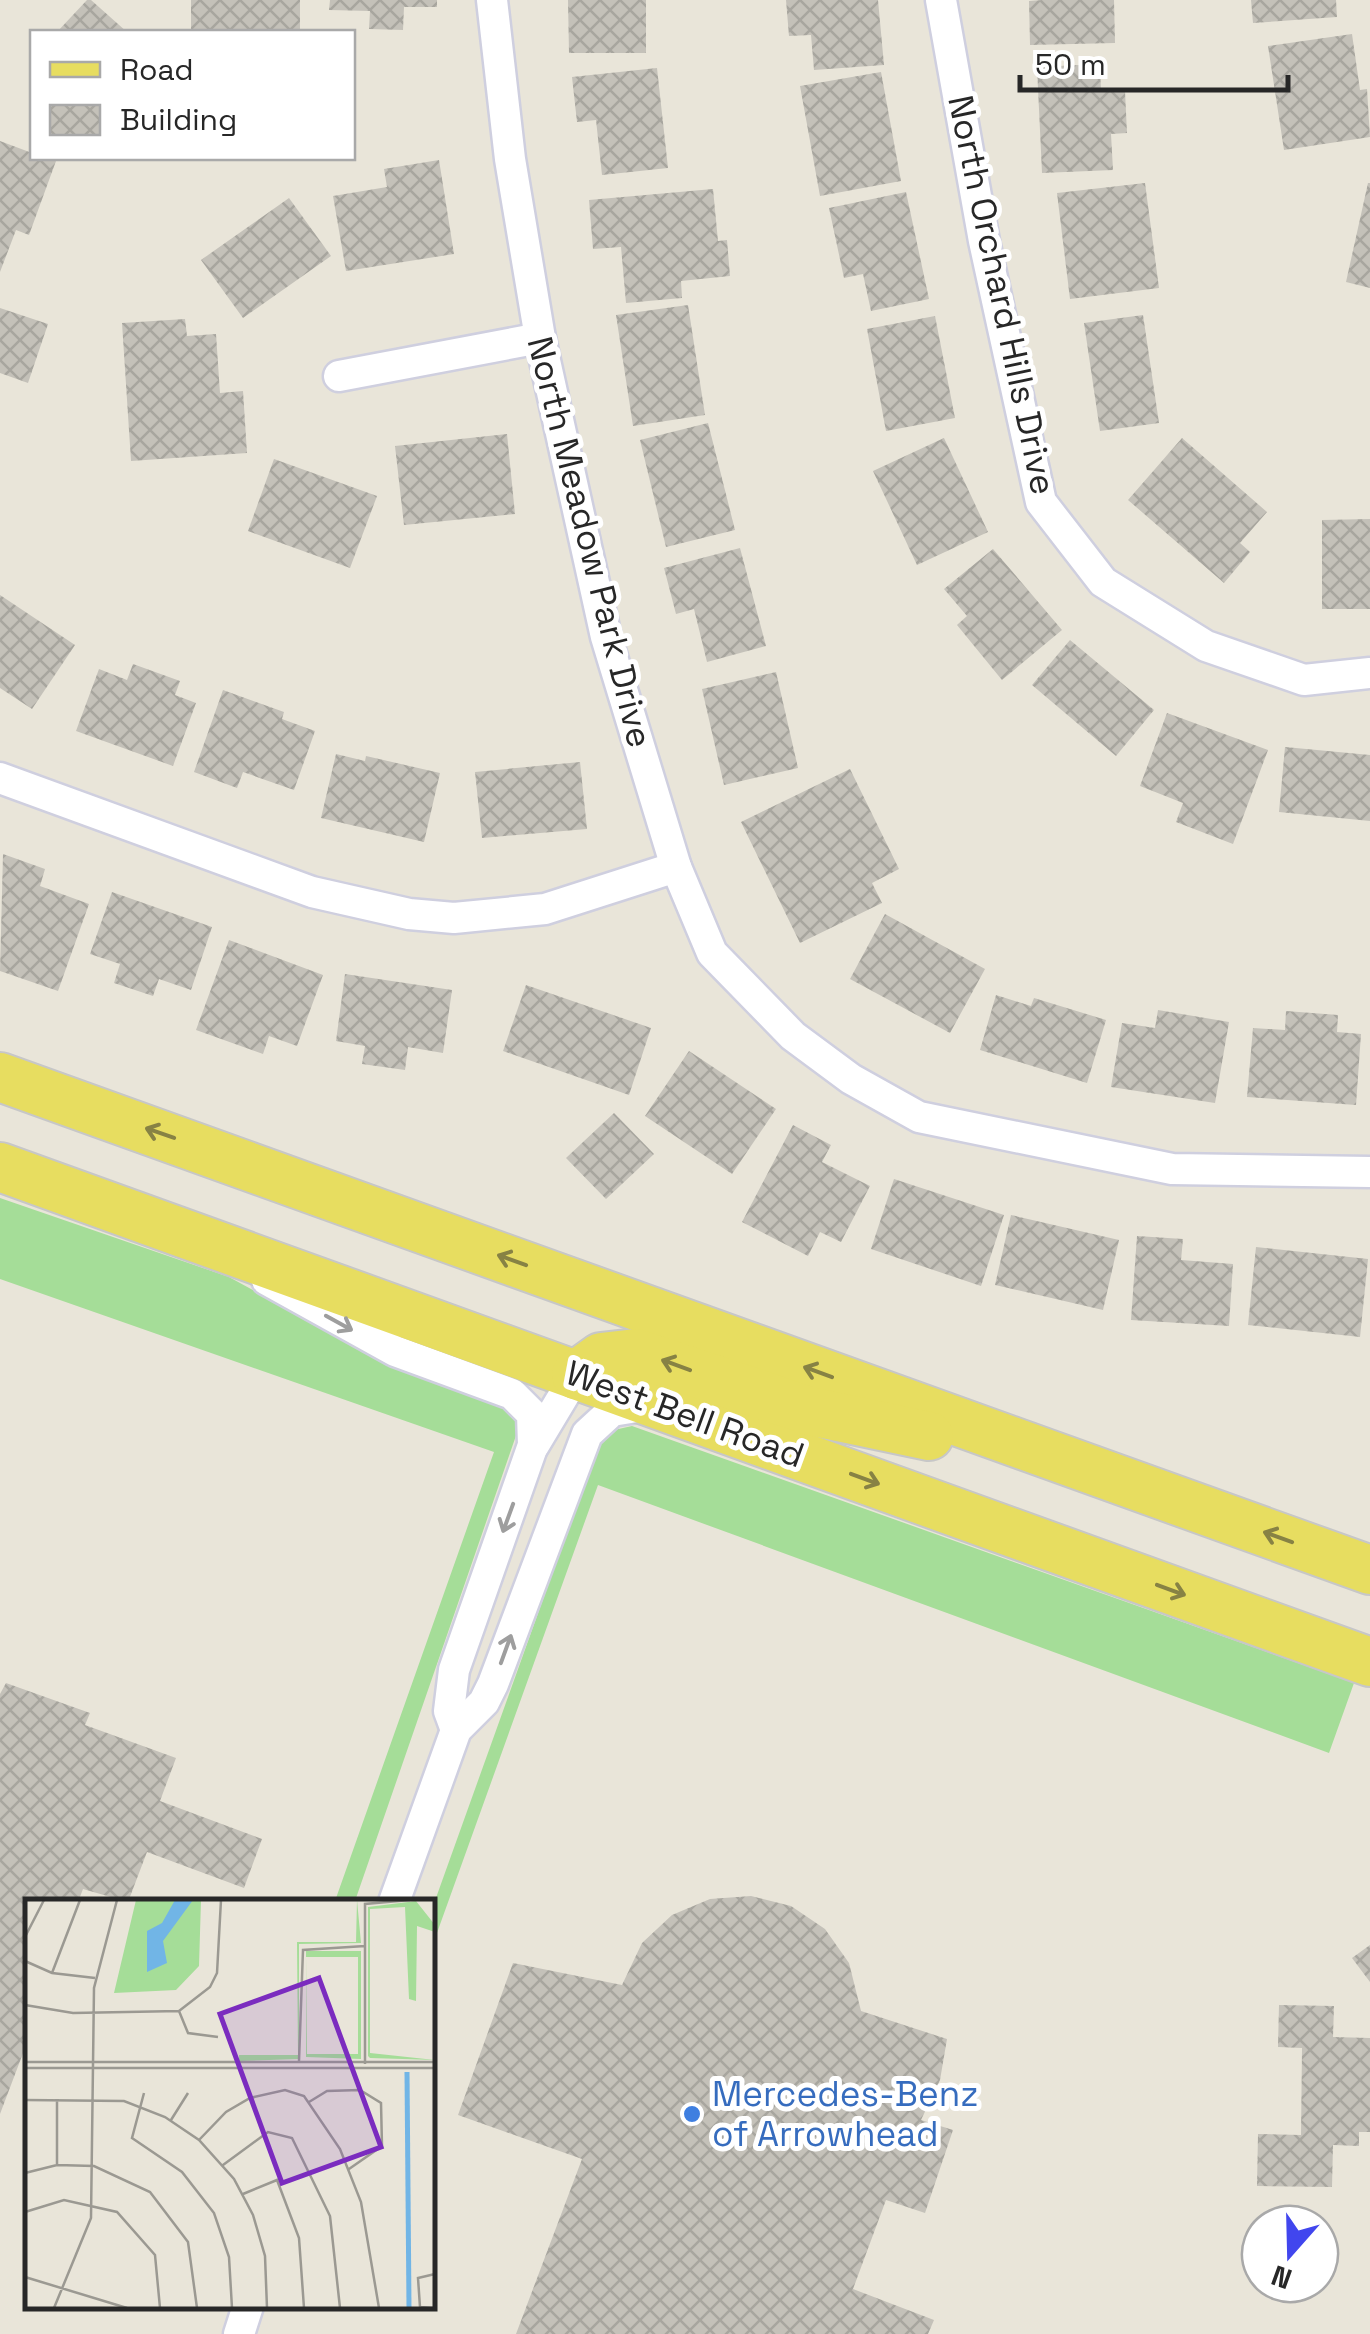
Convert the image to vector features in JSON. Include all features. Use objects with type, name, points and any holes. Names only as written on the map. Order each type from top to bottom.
[{"type":"main road","points":[[0,1077],[1370,1570]]},
{"type":"main road","name":"West Bell Road","points":[[0,1168],[1370,1662]]},
{"type":"main road","points":[[576,1375],[601,1357],[636,1352],[865,1424],[915,1434],[1008,1441]]},
{"type":"street","name":"North Meadow Park Drive","points":[[492,0],[510,159],[540,338],[606,636],[676,868],[712,953],[794,1036],[850,1079],[920,1116],[1172,1169],[1370,1172]]},
{"type":"street","name":"North Orchard Hills Drive","points":[[940,0],[984,241],[1041,502],[1103,582],[1206,646],[1304,680],[1370,673]]},
{"type":"street","points":[[339,376],[540,338]]},
{"type":"street","points":[[0,778],[312,892],[409,914],[454,918],[545,909],[676,868]]},
{"type":"street","points":[[228,1250],[266,1279],[354,1332],[512,1394],[532,1414],[534,1445]]},
{"type":"street","points":[[456,1730],[449,1711],[454,1670],[534,1445],[576,1375]]},
{"type":"street","points":[[395,1899],[456,1730],[484,1702],[494,1684],[586,1434],[612,1411],[627,1406],[662,1406]]},
{"type":"street","points":[[238,2334],[247,2309]]},
{"type":"green space","points":[[0,1198],[229,1277],[375,1357],[506,1405],[519,1427],[356,1899],[336,1899],[494,1452],[0,1279]]},
{"type":"green space","points":[[632,1426],[1354,1683],[1329,1753],[598,1485],[435,1938],[435,1901],[598,1446],[614,1430]]},
{"type":"building","points":[[91,0],[125,30],[59,30]]},
{"type":"building","points":[[191,0],[300,0],[300,30],[191,30]]},
{"type":"building","points":[[330,0],[437,0],[437,7],[404,7],[403,30],[369,29],[370,11],[329,10]]},
{"type":"building","points":[[568,0],[646,0],[646,53],[569,53]]},
{"type":"building","points":[[786,0],[878,0],[884,65],[814,70],[811,35],[789,36]]},
{"type":"building","points":[[1114,0],[1115,43],[1030,45],[1029,1]]},
{"type":"building","points":[[1251,0],[1336,0],[1337,17],[1253,23]]},
{"type":"building","points":[[1352,34],[1360,90],[1367,89],[1370,137],[1284,150],[1268,46]]},
{"type":"building","points":[[1100,64],[1101,92],[1125,91],[1127,133],[1111,134],[1113,170],[1042,173],[1037,67]]},
{"type":"building","points":[[657,68],[668,168],[602,175],[596,120],[577,122],[572,77]]},
{"type":"building","points":[[881,72],[901,181],[820,196],[800,86]]},
{"type":"building","points":[[0,141],[30,152],[30,160],[56,161],[29,235],[16,230],[0,272]]},
{"type":"building","points":[[439,160],[454,254],[346,271],[333,196],[387,187],[384,169]]},
{"type":"building","points":[[1145,183],[1159,288],[1070,299],[1057,193]]},
{"type":"building","points":[[1370,183],[1370,288],[1346,282]]},
{"type":"building","points":[[713,189],[718,241],[727,240],[730,276],[681,281],[682,298],[626,303],[621,247],[593,249],[589,200]]},
{"type":"building","points":[[906,192],[929,299],[871,311],[863,274],[844,278],[829,208]]},
{"type":"building","points":[[289,198],[331,256],[243,318],[201,260]]},
{"type":"building","points":[[688,305],[705,415],[633,426],[616,315]]},
{"type":"building","points":[[0,308],[48,324],[28,383],[0,373]]},
{"type":"building","points":[[1143,315],[1159,423],[1100,431],[1084,323]]},
{"type":"building","points":[[935,316],[955,418],[886,431],[867,329]]},
{"type":"building","points":[[185,319],[187,336],[216,334],[220,393],[243,391],[247,453],[131,461],[122,323]]},
{"type":"building","points":[[708,423],[735,530],[666,547],[640,440]]},
{"type":"building","points":[[507,434],[515,514],[404,525],[395,446]]},
{"type":"building","points":[[944,438],[988,532],[917,565],[873,471]]},
{"type":"building","points":[[1182,438],[1267,512],[1240,543],[1250,552],[1224,583],[1128,500]]},
{"type":"building","points":[[274,459],[377,496],[350,568],[248,531]]},
{"type":"building","points":[[1370,519],[1370,609],[1322,609],[1322,520]]},
{"type":"building","points":[[740,548],[766,646],[707,662],[694,609],[676,614],[664,568]]},
{"type":"building","points":[[993,549],[1062,630],[1002,680],[957,625],[967,616],[944,589]]},
{"type":"building","points":[[0,595],[75,645],[32,709],[0,688]]},
{"type":"building","points":[[1070,640],[1154,710],[1116,756],[1032,685]]},
{"type":"building","points":[[133,664],[180,681],[175,695],[196,703],[173,766],[76,731],[99,669],[127,680]]},
{"type":"building","points":[[776,672],[798,768],[724,785],[702,689]]},
{"type":"building","points":[[223,690],[284,712],[282,719],[315,731],[294,790],[243,772],[237,788],[194,772]]},
{"type":"building","points":[[1167,713],[1268,750],[1233,844],[1176,822],[1183,803],[1140,786]]},
{"type":"building","points":[[1285,747],[1370,755],[1370,821],[1279,812]]},
{"type":"building","points":[[336,754],[365,761],[366,756],[440,773],[424,842],[321,818]]},
{"type":"building","points":[[580,762],[587,829],[482,838],[475,772]]},
{"type":"building","points":[[850,769],[899,869],[872,883],[882,903],[800,943],[741,822]]},
{"type":"building","points":[[3,854],[45,869],[40,886],[89,904],[58,991],[0,971]]},
{"type":"building","points":[[112,892],[212,927],[191,990],[159,979],[153,996],[114,983],[120,964],[90,954]]},
{"type":"building","points":[[885,914],[985,969],[950,1033],[850,979]]},
{"type":"building","points":[[229,940],[323,975],[297,1046],[269,1036],[263,1054],[196,1030]]},
{"type":"building","points":[[345,974],[452,990],[443,1053],[408,1047],[405,1070],[362,1064],[365,1046],[336,1041]]},
{"type":"building","points":[[526,985],[651,1028],[629,1095],[503,1051]]},
{"type":"building","points":[[996,995],[1031,1006],[1034,998],[1106,1020],[1087,1083],[980,1050]]},
{"type":"building","points":[[1158,1010],[1229,1022],[1215,1103],[1111,1087],[1122,1023],[1155,1028]]},
{"type":"building","points":[[1286,1011],[1338,1015],[1337,1032],[1361,1034],[1356,1105],[1247,1097],[1253,1028],[1285,1030]]},
{"type":"building","points":[[689,1051],[776,1109],[732,1174],[645,1116]]},
{"type":"building","points":[[614,1113],[654,1154],[606,1199],[566,1158]]},
{"type":"building","points":[[793,1125],[831,1145],[822,1162],[870,1186],[841,1242],[820,1232],[808,1256],[742,1222]]},
{"type":"building","points":[[894,1179],[1004,1215],[981,1286],[871,1249]]},
{"type":"building","points":[[1011,1215],[1119,1240],[1103,1310],[995,1285]]},
{"type":"building","points":[[1137,1236],[1183,1239],[1181,1260],[1233,1264],[1229,1326],[1131,1320]]},
{"type":"building","points":[[1256,1247],[1368,1259],[1360,1337],[1248,1325]]},
{"type":"building","points":[[6,1683],[90,1713],[85,1725],[176,1758],[160,1801],[262,1839],[244,1888],[147,1852],[129,1899],[83,1889],[79,1899],[25,1899],[25,2048],[0,2114],[0,1694]]},
{"type":"building","name":"Mercedes-Benz of Arrowhead","points":[[751,1896],[791,1906],[825,1929],[849,1963],[861,2011],[947,2039],[940,2080],[921,2120],[953,2130],[925,2213],[886,2200],[853,2289],[934,2320],[928,2334],[516,2334],[582,2159],[458,2115],[513,1963],[622,1985],[642,1943],[672,1915],[710,1899]]},
{"type":"building","points":[[1370,1945],[1370,1982],[1352,1958]]},
{"type":"building","points":[[1279,2005],[1334,2006],[1333,2037],[1370,2038],[1370,2132],[1359,2132],[1359,2146],[1333,2145],[1332,2187],[1257,2186],[1258,2134],[1301,2135],[1302,2048],[1278,2047]]},
{"type":"place","name":"Mercedes-Benz of Arrowhead","points":[[692,2114]]}]
